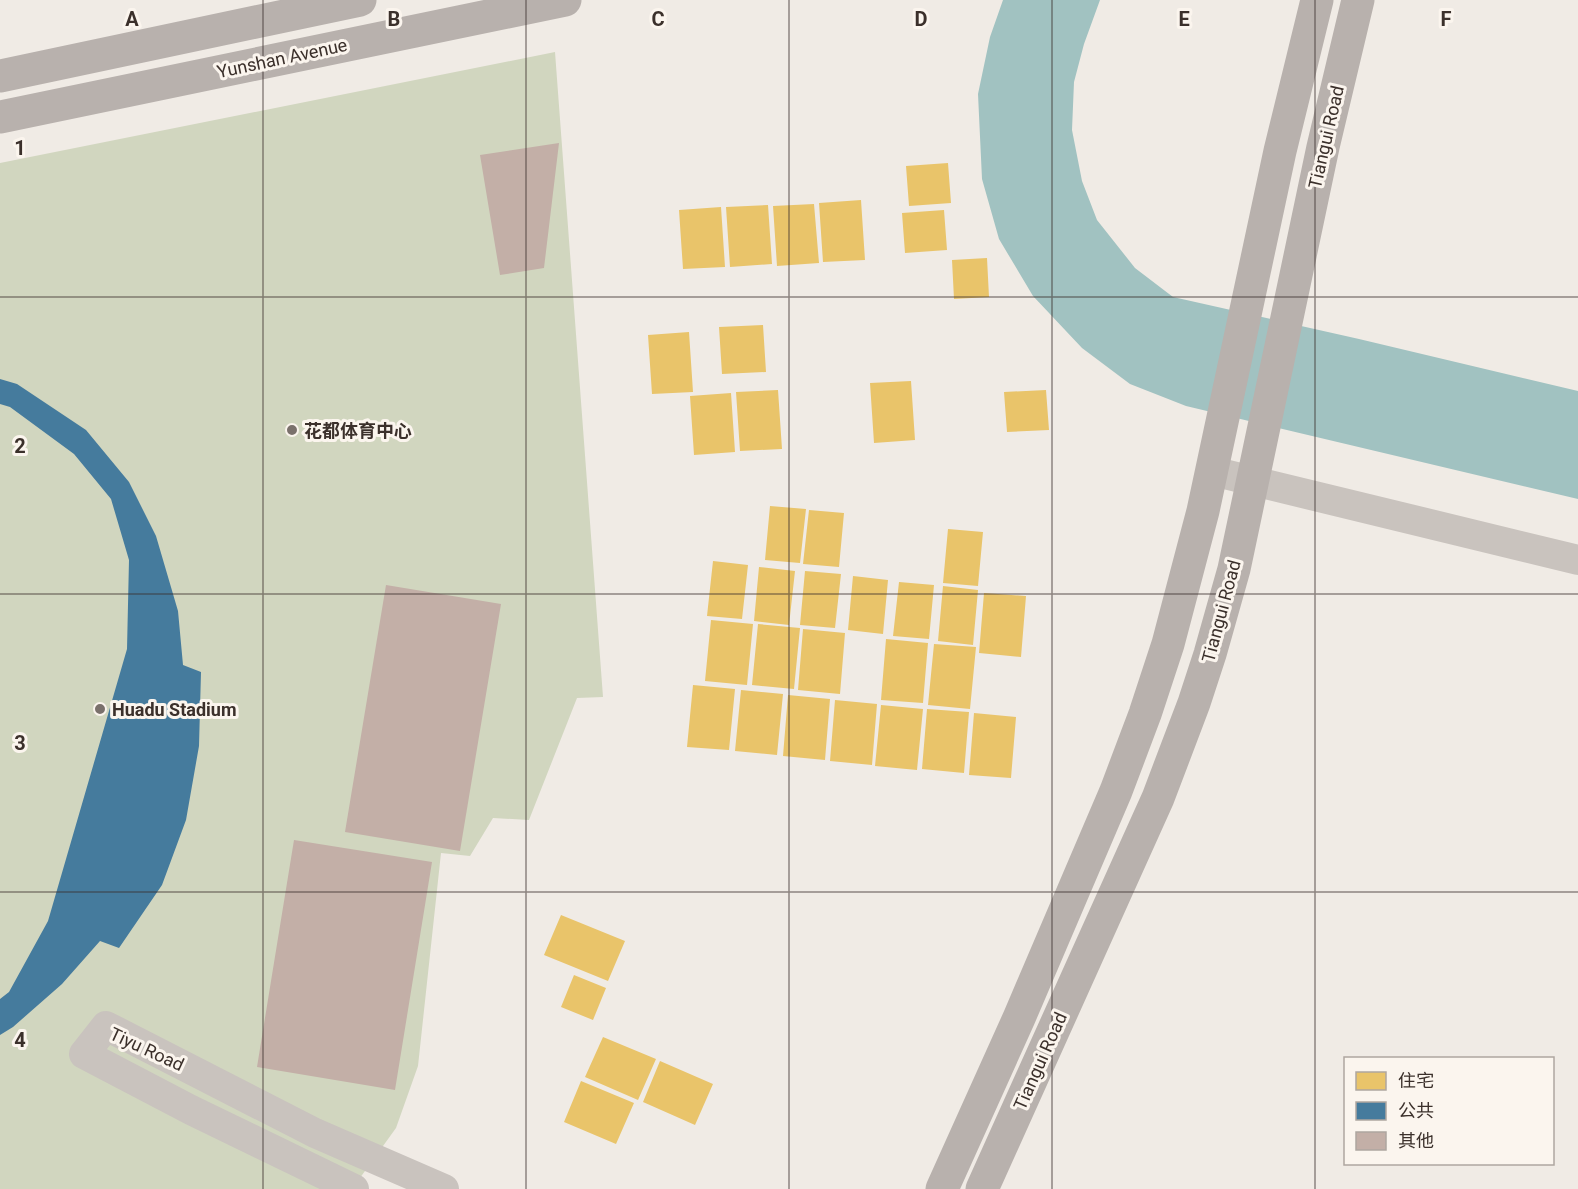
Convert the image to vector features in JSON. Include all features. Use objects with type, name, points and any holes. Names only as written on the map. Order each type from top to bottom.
[{"type":"main road","points":[[0,76],[360,0]]},
{"type":"main road","name":"Yunshan Avenue","points":[[0,117],[565,0]]},
{"type":"main road","name":"Tiangui Road","points":[[942,1189],[1074,891],[1145,714],[1185,584],[1212,471],[1281,151],[1317,0]]},
{"type":"main road","name":"Tiangui Road","points":[[982,1189],[1162,788],[1194,703],[1220,621],[1253,479],[1323,147],[1358,0]]},
{"type":"street","points":[[1212,471],[1253,479],[1578,560]]},
{"type":"street","name":"Tiyu Road","points":[[354,1189],[84,1054],[106,1026],[315,1133],[432,1187]]},
{"type":"green space","name":"花都体育中心","points":[[555,52],[603,697],[577,698],[529,820],[493,818],[470,856],[441,853],[418,1066],[396,1128],[352,1189],[0,1189],[0,163]]},
{"type":"water","points":[[1003,0],[1100,0],[1084,44],[1074,82],[1072,130],[1082,181],[1097,220],[1135,268],[1173,297],[1578,391],[1578,499],[1186,406],[1130,384],[1082,348],[1033,296],[999,239],[982,179],[978,94],[990,37]]},
{"type":"building: 住宅","points":[[948,163],[951,203],[909,206],[906,166]]},
{"type":"building: 住宅","points":[[861,200],[865,260],[823,262],[819,203]]},
{"type":"building: 住宅","points":[[814,204],[819,263],[777,266],[773,206]]},
{"type":"building: 住宅","points":[[768,205],[772,264],[730,267],[726,207]]},
{"type":"building: 住宅","points":[[721,207],[725,267],[683,269],[679,210]]},
{"type":"building: 住宅","points":[[944,210],[947,250],[905,253],[902,213]]},
{"type":"building: 住宅","points":[[987,258],[989,297],[954,299],[952,260]]},
{"type":"building: 住宅","points":[[763,325],[766,372],[722,374],[719,327]]},
{"type":"building: 住宅","points":[[689,332],[693,392],[652,394],[648,335]]},
{"type":"building: 住宅","points":[[911,381],[915,440],[874,443],[870,383]]},
{"type":"building: 住宅","points":[[778,390],[782,449],[740,451],[736,392]]},
{"type":"building: 住宅","points":[[1046,390],[1049,430],[1007,432],[1004,392]]},
{"type":"building: 住宅","points":[[731,393],[735,452],[694,455],[690,396]]},
{"type":"building: 住宅","points":[[770,506],[806,509],[800,563],[765,560]]},
{"type":"building: 住宅","points":[[809,510],[844,513],[839,567],[803,564]]},
{"type":"building: 住宅","points":[[948,529],[983,532],[978,586],[943,583]]},
{"type":"building: 住宅","points":[[713,561],[748,565],[742,619],[707,616]]},
{"type":"building: 住宅","points":[[759,567],[795,571],[789,625],[754,621]]},
{"type":"building: 住宅","points":[[805,571],[841,574],[835,628],[800,625]]},
{"type":"building: 住宅","points":[[853,576],[888,580],[883,634],[848,630]]},
{"type":"building: 住宅","points":[[899,582],[934,585],[929,639],[893,636]]},
{"type":"building: 住宅","points":[[943,586],[978,590],[973,645],[938,641]]},
{"type":"building: 住宅","points":[[984,593],[1026,596],[1021,657],[979,653]]},
{"type":"building: 住宅","points":[[711,620],[753,624],[747,685],[705,681]]},
{"type":"building: 住宅","points":[[758,624],[800,628],[794,689],[752,685]]},
{"type":"building: 住宅","points":[[803,629],[845,633],[840,694],[798,690]]},
{"type":"building: 住宅","points":[[886,639],[928,643],[923,703],[881,700]]},
{"type":"building: 住宅","points":[[934,644],[976,647],[970,709],[928,705]]},
{"type":"building: 住宅","points":[[693,685],[735,689],[729,750],[687,747]]},
{"type":"building: 住宅","points":[[741,690],[783,694],[777,755],[735,751]]},
{"type":"building: 住宅","points":[[788,695],[830,699],[825,760],[783,756]]},
{"type":"building: 住宅","points":[[835,700],[877,704],[872,765],[830,761]]},
{"type":"building: 住宅","points":[[881,705],[923,709],[917,770],[875,766]]},
{"type":"building: 住宅","points":[[927,709],[969,712],[964,773],[922,769]]},
{"type":"building: 住宅","points":[[974,713],[1016,717],[1011,778],[969,775]]},
{"type":"building: 住宅","points":[[561,915],[625,941],[608,981],[544,955]]},
{"type":"building: 住宅","points":[[574,975],[606,988],[593,1020],[561,1007]]},
{"type":"building: 住宅","points":[[603,1037],[656,1059],[638,1100],[585,1077]]},
{"type":"building: 住宅","points":[[660,1061],[713,1084],[695,1125],[643,1102]]},
{"type":"building: 住宅","points":[[581,1081],[634,1103],[616,1144],[564,1122]]},
{"type":"building: 公共","points":[[0,379],[17,384],[86,430],[129,482],[156,536],[178,611],[183,665],[201,672],[199,746],[186,820],[162,885],[119,948],[100,941],[62,984],[13,1027],[0,1035],[0,999],[9,992],[48,921],[127,649],[129,560],[111,499],[74,454],[10,407],[0,404]]},
{"type":"building: 其他","points":[[559,143],[544,268],[500,275],[480,155]]},
{"type":"building: 其他","points":[[386,585],[501,604],[460,851],[345,832]]},
{"type":"building: 其他","points":[[294,840],[432,862],[395,1090],[257,1067]]},
{"type":"place","name":"花都体育中心","points":[[292,430]]},
{"type":"place","name":"Huadu Stadium","points":[[100,709]]}]
